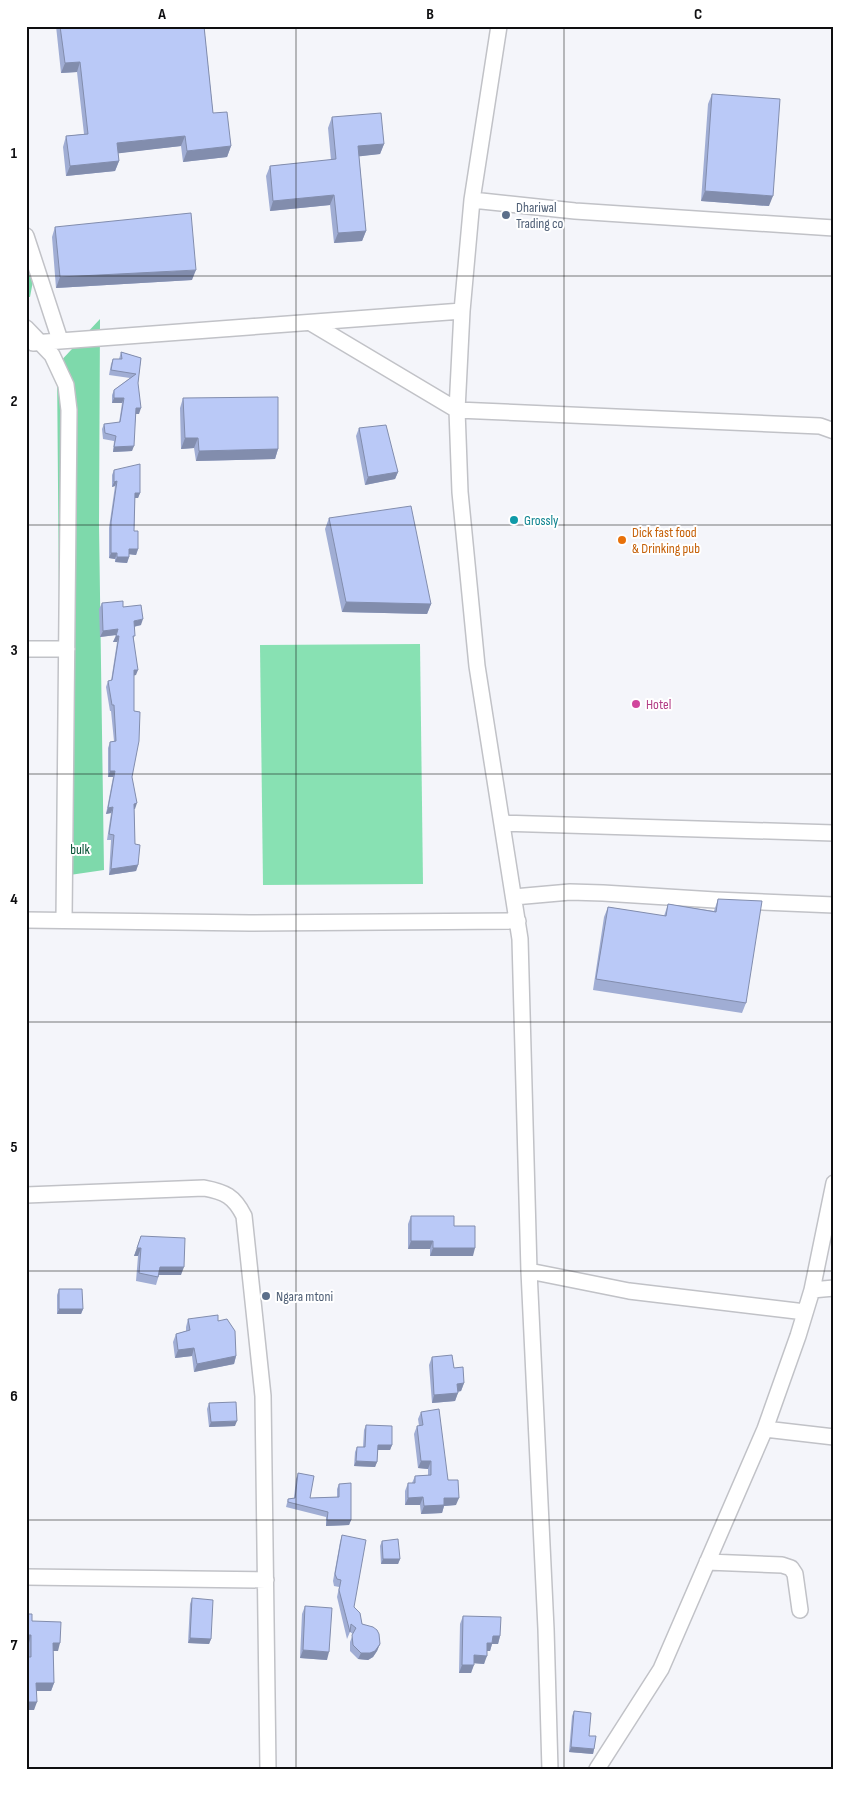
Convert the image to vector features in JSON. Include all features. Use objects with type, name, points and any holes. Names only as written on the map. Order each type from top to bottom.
[{"type":"street","points":[[499,26],[472,200],[462,311],[457,410],[460,492],[477,666],[521,948],[529,1271],[546,1629],[550,1770]]},
{"type":"street","points":[[472,200],[575,211],[834,228]]},
{"type":"street","points":[[26,236],[60,340]]},
{"type":"street","points":[[33,343],[462,311]]},
{"type":"street","points":[[311,323],[457,410],[820,426],[834,431]]},
{"type":"street","points":[[26,328],[33,343],[52,355],[66,385],[69,410],[64,920]]},
{"type":"street","points":[[26,649],[67,649]]},
{"type":"street","points":[[503,823],[834,833]]},
{"type":"street","points":[[514,897],[570,892],[834,905]]},
{"type":"street","points":[[26,920],[250,923],[518,921]]},
{"type":"street","points":[[596,1769],[661,1669],[764,1429],[812,1290],[834,1183]]},
{"type":"street","points":[[26,1195],[204,1188],[221,1191],[234,1199],[244,1216],[263,1396],[268,1770]]},
{"type":"street","points":[[529,1271],[629,1291],[805,1312]]},
{"type":"street","points":[[812,1290],[834,1288]]},
{"type":"street","points":[[764,1429],[834,1437]]},
{"type":"street","points":[[707,1562],[782,1565],[791,1568],[795,1574],[800,1610]]},
{"type":"street","points":[[26,1576],[266,1580]]},
{"type":"street","points":[[592,1770],[611,1770]]},
{"type":"green space","points":[[26,249],[36,265],[30,297],[26,297]]},
{"type":"green space","name":"bulk","points":[[100,319],[99,525],[104,870],[56,877],[59,605],[57,365]]},
{"type":"green space","points":[[420,644],[423,884],[263,885],[260,645]]},
{"type":"building","points":[[60,26],[204,26],[213,113],[227,112],[231,146],[187,151],[185,136],[117,143],[119,161],[70,166],[66,136],[88,134],[80,62],[65,63]]},
{"type":"building","points":[[712,94],[780,99],[773,196],[705,191]]},
{"type":"building","points":[[381,113],[384,144],[358,146],[366,231],[338,233],[334,195],[273,201],[270,166],[336,159],[332,117]]},
{"type":"building","points":[[191,213],[196,270],[60,277],[55,227]]},
{"type":"building","points":[[121,352],[141,358],[138,383],[141,408],[136,408],[134,446],[114,447],[116,436],[105,433],[104,424],[120,422],[124,398],[114,398],[114,390],[136,374],[111,370],[113,359],[122,359]]},
{"type":"building","points":[[278,397],[278,449],[199,451],[198,438],[185,438],[183,398]]},
{"type":"building","points":[[386,425],[398,472],[368,477],[359,428]]},
{"type":"building","points":[[140,464],[140,493],[135,493],[134,531],[138,531],[138,549],[129,549],[129,557],[117,557],[117,553],[111,553],[111,522],[117,481],[114,482],[114,470]]},
{"type":"building","points":[[411,506],[431,604],[346,602],[329,518]]},
{"type":"building","points":[[123,601],[123,607],[141,605],[143,619],[134,621],[135,636],[133,636],[138,670],[134,670],[134,711],[140,712],[139,741],[132,777],[137,803],[134,804],[135,844],[140,845],[138,865],[111,869],[114,835],[109,834],[113,807],[108,808],[115,771],[110,771],[110,742],[116,741],[114,705],[112,705],[108,681],[112,680],[119,636],[116,636],[118,629],[103,631],[102,603]]},
{"type":"building","points":[[718,899],[762,901],[746,1003],[596,979],[608,907],[666,916],[668,904],[716,912]]},
{"type":"building","points":[[411,1216],[454,1216],[454,1226],[475,1226],[475,1248],[433,1248],[433,1241],[411,1241]]},
{"type":"building","points":[[141,1236],[185,1238],[184,1267],[160,1267],[158,1277],[139,1273],[141,1248],[137,1248]]},
{"type":"building","points":[[59,1289],[82,1289],[83,1309],[59,1309]]},
{"type":"building","points":[[218,1315],[218,1321],[227,1319],[235,1331],[236,1356],[197,1364],[194,1348],[178,1350],[176,1334],[190,1330],[188,1319]]},
{"type":"building","points":[[452,1355],[454,1368],[463,1367],[464,1383],[457,1384],[458,1393],[434,1395],[432,1357]]},
{"type":"building","points":[[236,1402],[237,1421],[211,1422],[209,1403]]},
{"type":"building","points":[[439,1409],[448,1480],[458,1480],[459,1498],[444,1498],[444,1505],[424,1506],[423,1497],[408,1498],[408,1483],[415,1483],[415,1476],[431,1475],[431,1461],[421,1461],[417,1426],[423,1425],[421,1412]]},
{"type":"building","points":[[366,1425],[392,1426],[392,1445],[378,1445],[377,1462],[356,1461],[357,1447],[365,1447]]},
{"type":"building","points":[[298,1473],[314,1476],[310,1498],[339,1497],[339,1484],[351,1483],[351,1520],[327,1520],[328,1512],[288,1502],[288,1499],[295,1498]]},
{"type":"building","points":[[342,1535],[366,1540],[354,1607],[360,1613],[362,1624],[373,1627],[379,1634],[380,1644],[375,1651],[370,1653],[361,1653],[353,1645],[352,1635],[356,1628],[351,1624],[350,1632],[339,1590],[341,1580],[337,1579],[335,1574]]},
{"type":"building","points":[[398,1539],[400,1559],[383,1559],[382,1541]]},
{"type":"building","points":[[192,1598],[213,1600],[211,1639],[190,1638]]},
{"type":"building","points":[[305,1606],[332,1608],[329,1652],[303,1650]]},
{"type":"building","points":[[26,1614],[32,1614],[32,1621],[61,1622],[60,1643],[53,1643],[54,1683],[36,1683],[37,1702],[26,1702],[26,1657],[31,1657],[31,1635],[26,1635]]},
{"type":"building","points":[[463,1616],[501,1617],[500,1636],[493,1636],[492,1643],[487,1643],[487,1656],[474,1655],[474,1665],[462,1665]]},
{"type":"building","points":[[574,1711],[591,1713],[589,1736],[596,1736],[594,1749],[571,1747]]},
{"type":"place","name":"Dhariwal Trading co","points":[[506,215]]},
{"type":"place","name":"Grossly","points":[[514,520]]},
{"type":"place","name":"Dick fast food & Drinking pub","points":[[622,540]]},
{"type":"place","name":"Hotel","points":[[636,704]]},
{"type":"place","name":"Ngara mtoni","points":[[266,1296]]}]
